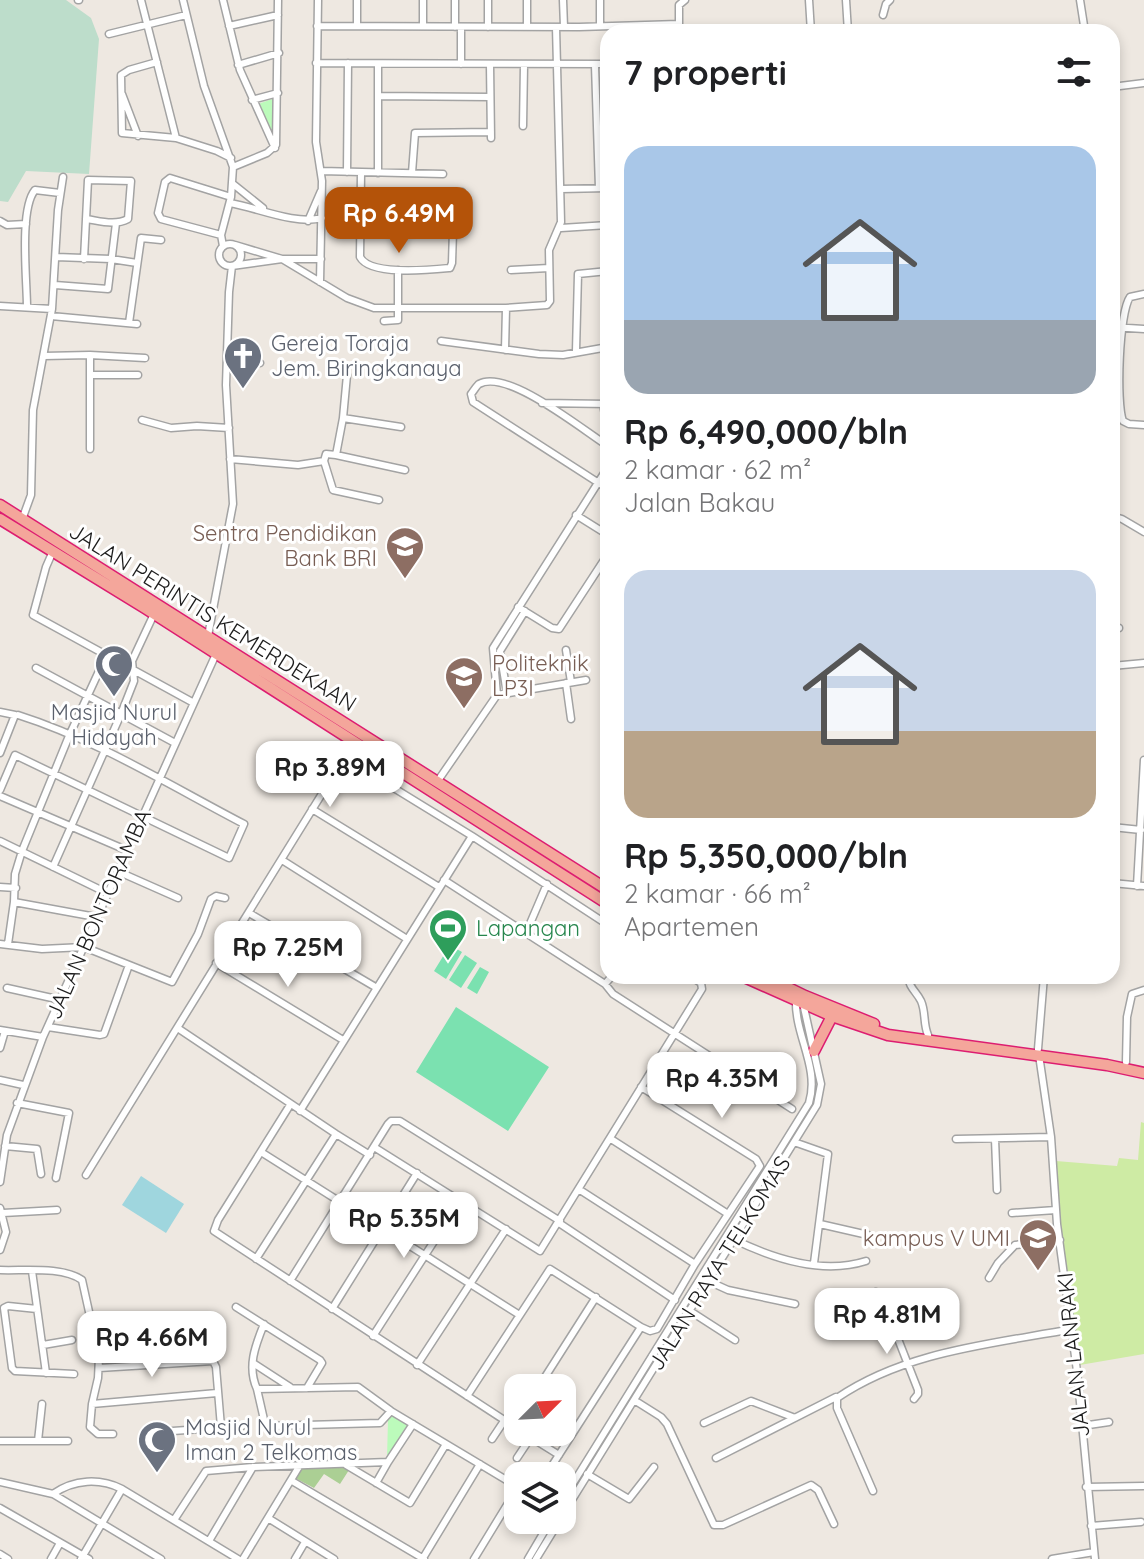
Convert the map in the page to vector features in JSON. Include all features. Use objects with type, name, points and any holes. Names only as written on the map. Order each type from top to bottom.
[{"type":"highway","name":"JALAN PERINTIS KEMERDEKAAN","points":[[0,505],[23,517],[139,598],[154,614],[354,742],[600,885]]},
{"type":"highway","name":"JALAN PERINTIS KEMERDEKAAN","points":[[0,519],[208,636],[437,782],[600,898]]},
{"type":"highway","points":[[763,984],[883,1027],[1144,1073]]},
{"type":"highway","points":[[777,984],[832,1016],[888,1035],[1144,1066]]},
{"type":"highway","points":[[814,1051],[832,1016]]},
{"type":"street","points":[[141,0],[176,138]]},
{"type":"street","points":[[183,0],[204,86],[233,167],[231,200],[221,235],[223,246],[219,253],[220,260],[225,266],[232,266],[282,259],[321,259]]},
{"type":"street","points":[[223,0],[238,65],[275,148]]},
{"type":"street","points":[[275,148],[278,0]]},
{"type":"street","points":[[318,0],[316,142],[322,188],[320,282]]},
{"type":"street","points":[[357,0],[357,26]]},
{"type":"street","points":[[423,0],[423,26]]},
{"type":"street","points":[[455,0],[461,64]]},
{"type":"street","points":[[488,0],[488,27]]},
{"type":"street","points":[[527,0],[527,27]]},
{"type":"street","points":[[223,246],[235,245],[282,259],[367,307],[544,307],[550,301],[550,247],[561,225],[556,65],[563,0]]},
{"type":"street","points":[[317,26],[600,26],[600,0]]},
{"type":"street","points":[[809,0],[810,24]]},
{"type":"street","points":[[846,0],[848,24]]},
{"type":"street","points":[[883,15],[885,5],[890,0]]},
{"type":"street","points":[[1080,0],[1084,24]]},
{"type":"street","points":[[679,24],[681,1]]},
{"type":"street","points":[[109,34],[186,15]]},
{"type":"street","points":[[229,26],[278,15]]},
{"type":"street","points":[[238,65],[279,53]]},
{"type":"street","points":[[157,62],[123,72],[120,91],[120,130],[123,134],[176,138],[231,158]]},
{"type":"street","points":[[316,63],[600,65]]},
{"type":"street","points":[[347,172],[348,63]]},
{"type":"street","points":[[378,64],[378,173]]},
{"type":"street","points":[[412,173],[415,133],[491,135],[490,65]]},
{"type":"street","points":[[523,126],[524,65]]},
{"type":"street","points":[[561,189],[599,188],[595,65]]},
{"type":"street","points":[[1120,86],[1144,83]]},
{"type":"street","points":[[120,91],[138,136]]},
{"type":"street","points":[[252,100],[278,93]]},
{"type":"street","points":[[378,96],[490,97]]},
{"type":"street","points":[[217,151],[220,131]]},
{"type":"street","points":[[233,167],[275,148]]},
{"type":"street","points":[[321,171],[443,174]]},
{"type":"street","points":[[361,173],[360,257],[363,263],[375,268],[450,268],[453,231],[462,192]]},
{"type":"street","points":[[23,517],[31,495],[33,410],[52,312],[63,177]]},
{"type":"street","points":[[221,235],[161,219],[158,213],[165,182],[169,178],[297,220],[322,218]]},
{"type":"street","points":[[84,259],[86,219],[88,180],[131,181],[128,219],[116,223],[86,219]]},
{"type":"street","points":[[233,184],[266,210]]},
{"type":"street","points":[[308,221],[322,188]]},
{"type":"street","points":[[27,307],[26,224],[29,202],[34,191],[60,193]]},
{"type":"street","points":[[0,228],[0,221],[7,225],[26,224]]},
{"type":"street","points":[[55,285],[108,289],[116,223]]},
{"type":"street","points":[[561,225],[600,225]]},
{"type":"street","points":[[360,232],[453,231]]},
{"type":"street","points":[[129,323],[142,237],[161,240]]},
{"type":"street","points":[[232,266],[239,262],[241,256],[235,245]]},
{"type":"street","points":[[56,257],[137,263]]},
{"type":"street","points":[[208,636],[233,504],[227,355],[232,266]]},
{"type":"street","points":[[511,270],[549,268]]},
{"type":"street","points":[[384,321],[397,321],[398,270]]},
{"type":"street","points":[[576,351],[578,274],[600,272]]},
{"type":"street","points":[[1144,294],[1128,298],[1121,329],[1121,415],[1123,421],[1129,424],[1144,425]]},
{"type":"street","points":[[0,306],[27,307],[137,324]]},
{"type":"street","points":[[505,350],[506,308]]},
{"type":"street","points":[[1121,329],[1144,329]]},
{"type":"street","points":[[441,341],[539,354],[563,355],[600,348]]},
{"type":"street","points":[[90,355],[90,449]]},
{"type":"street","points":[[227,355],[260,363]]},
{"type":"street","points":[[44,356],[145,358]]},
{"type":"street","points":[[91,375],[138,375]]},
{"type":"street","points":[[336,455],[347,375]]},
{"type":"street","points":[[598,483],[470,398],[479,384],[511,385],[600,441]]},
{"type":"street","points":[[542,403],[600,404]]},
{"type":"street","points":[[343,418],[401,427]]},
{"type":"street","points":[[142,420],[171,428],[229,428]]},
{"type":"street","points":[[379,500],[333,490],[324,461],[326,454],[405,470]]},
{"type":"street","points":[[230,459],[298,465],[324,461]]},
{"type":"street","points":[[437,782],[497,695],[493,648],[600,480]]},
{"type":"street","points":[[576,515],[600,530]]},
{"type":"street","points":[[1120,518],[1144,532]]},
{"type":"street","points":[[53,551],[33,615],[192,702]]},
{"type":"street","points":[[518,607],[552,628],[559,629],[600,566]]},
{"type":"street","points":[[507,693],[500,651],[525,611]]},
{"type":"street","points":[[53,867],[121,714],[134,681],[132,661],[154,614]]},
{"type":"street","points":[[566,650],[571,719]]},
{"type":"street","name":"JALAN BONTORAMBA","points":[[0,1178],[5,1146],[3,1134],[23,1085],[216,654]]},
{"type":"street","points":[[106,656],[22,851],[15,874],[14,902],[4,944],[62,949],[84,947],[172,982],[198,934],[211,899],[216,896],[225,898]]},
{"type":"street","points":[[1120,665],[1144,663]]},
{"type":"street","points":[[36,668],[175,743]]},
{"type":"street","points":[[497,695],[586,680]]},
{"type":"street","points":[[0,712],[15,715],[0,753]]},
{"type":"street","points":[[0,790],[15,755],[229,858],[244,824],[104,752],[18,715]]},
{"type":"street","points":[[86,1175],[354,742]]},
{"type":"street","points":[[345,758],[600,920]]},
{"type":"street","points":[[1120,884],[1140,886],[1144,760]]},
{"type":"street","points":[[0,796],[126,850]]},
{"type":"street","points":[[312,809],[439,887]]},
{"type":"street","points":[[1120,828],[1141,830]]},
{"type":"street","points":[[300,1111],[472,836]]},
{"type":"street","points":[[0,841],[107,893]]},
{"type":"street","points":[[282,860],[407,939]]},
{"type":"street","points":[[117,871],[178,898]]},
{"type":"street","points":[[444,880],[600,981]]},
{"type":"street","points":[[526,933],[547,884]]},
{"type":"street","points":[[0,887],[16,888]]},
{"type":"street","points":[[14,902],[96,917]]},
{"type":"street","points":[[249,913],[377,988]]},
{"type":"street","points":[[216,963],[343,1040]]},
{"type":"street","points":[[48,1027],[104,1034],[129,965]]},
{"type":"street","points":[[605,984],[613,994],[792,1109]]},
{"type":"street","points":[[374,1147],[540,1251],[675,1035],[702,989],[700,984]]},
{"type":"street","points":[[909,984],[921,1001],[924,1028],[928,1035]]},
{"type":"street","name":"JALAN LANRAKI","points":[[1043,984],[1038,1052],[1051,1137],[1056,1210],[1072,1329],[1094,1555]]},
{"type":"street","points":[[7,988],[61,1000]]},
{"type":"street","points":[[1126,1062],[1128,1004],[1132,994],[1144,990]]},
{"type":"street","name":"JALAN RAYA TELKOMAS","points":[[576,1492],[599,1448],[811,1116],[821,1093],[821,1084],[800,998]]},
{"type":"street","name":"JALAN RAYA TELKOMAS","points":[[576,1481],[634,1400],[643,1379],[690,1311],[812,1095],[812,1076],[797,1017],[800,998]]},
{"type":"street","points":[[179,1029],[370,1155]]},
{"type":"street","points":[[0,1048],[3,1031],[43,1037]]},
{"type":"street","points":[[0,1080],[23,1085]]},
{"type":"street","points":[[467,1396],[550,1269],[641,1327],[650,1331],[657,1329],[695,1264],[760,1166],[759,1162],[641,1087]]},
{"type":"street","points":[[17,1103],[68,1112],[56,1178]]},
{"type":"street","points":[[290,1105],[214,1229],[217,1235],[504,1421],[492,1439]]},
{"type":"street","points":[[290,1281],[391,1121],[400,1121],[560,1222],[675,1300]]},
{"type":"street","points":[[256,1259],[336,1134]]},
{"type":"street","points":[[956,1139],[1051,1137]]},
{"type":"street","points":[[611,1139],[728,1214]]},
{"type":"street","points":[[995,1139],[997,1190]]},
{"type":"street","points":[[794,1142],[828,1153],[814,1263]]},
{"type":"street","points":[[5,1146],[37,1149],[41,1174]]},
{"type":"street","points":[[261,1152],[518,1314]]},
{"type":"street","points":[[332,1309],[417,1173]]},
{"type":"street","points":[[580,1190],[695,1264]]},
{"type":"street","points":[[373,1336],[460,1201]]},
{"type":"street","points":[[0,1250],[6,1232],[2,1211],[57,1210]]},
{"type":"street","points":[[1012,1213],[1056,1210]]},
{"type":"street","points":[[820,1224],[868,1235]]},
{"type":"street","points":[[417,1365],[506,1229]]},
{"type":"street","points":[[731,1238],[780,1259],[845,1265],[866,1261]]},
{"type":"street","points":[[989,1278],[1015,1245],[1060,1240]]},
{"type":"street","points":[[0,1270],[32,1271],[82,1280],[99,1368],[90,1427],[98,1434],[113,1434]]},
{"type":"street","points":[[32,1271],[46,1373]]},
{"type":"street","points":[[708,1281],[728,1290],[795,1304]]},
{"type":"street","points":[[841,1307],[878,1291],[908,1363],[918,1393],[914,1399]]},
{"type":"street","points":[[547,1374],[596,1297]]},
{"type":"street","points":[[236,1307],[320,1360],[322,1363],[307,1388]]},
{"type":"street","points":[[37,1309],[4,1308],[11,1365],[15,1371],[74,1374]]},
{"type":"street","points":[[690,1311],[735,1340]]},
{"type":"street","points":[[264,1324],[251,1373],[265,1424],[380,1423],[391,1411]]},
{"type":"street","points":[[554,1462],[641,1327]]},
{"type":"street","points":[[716,1458],[908,1363],[953,1351],[1072,1329]]},
{"type":"street","points":[[43,1345],[72,1340]]},
{"type":"street","points":[[99,1368],[210,1360],[216,1363],[221,1427]]},
{"type":"street","points":[[253,1363],[292,1388]]},
{"type":"street","points":[[257,1389],[358,1387],[391,1411],[504,1479]]},
{"type":"street","points":[[92,1404],[217,1393]]},
{"type":"street","points":[[840,1396],[835,1401],[837,1408],[873,1491]]},
{"type":"street","points":[[634,1400],[667,1424],[714,1525],[723,1525],[811,1485],[818,1490],[834,1524]]},
{"type":"street","points":[[704,1423],[751,1401],[795,1418]]},
{"type":"street","points":[[38,1441],[42,1404]]},
{"type":"street","points":[[1082,1426],[1109,1422]]},
{"type":"street","points":[[376,1483],[413,1424]]},
{"type":"street","points":[[159,1432],[242,1426]]},
{"type":"street","points":[[0,1441],[68,1441]]},
{"type":"street","points":[[345,1464],[410,1503],[446,1444]]},
{"type":"street","points":[[517,1458],[525,1446]]},
{"type":"street","points":[[545,1446],[559,1455]]},
{"type":"street","points":[[174,1520],[206,1471],[388,1462]]},
{"type":"street","points":[[292,1481],[423,1559],[480,1464]]},
{"type":"street","points":[[53,1494],[72,1484],[106,1481],[240,1559],[300,1465]]},
{"type":"street","points":[[209,1541],[253,1467]]},
{"type":"street","points":[[587,1474],[629,1499],[654,1467]]},
{"type":"street","points":[[0,1482],[53,1494],[161,1559]]},
{"type":"street","points":[[1086,1487],[1144,1486]]},
{"type":"street","points":[[0,1508],[84,1558],[122,1489]]},
{"type":"street","points":[[474,1559],[504,1510]]},
{"type":"street","points":[[268,1518],[334,1559]]},
{"type":"street","points":[[1091,1526],[1141,1522]]},
{"type":"street","points":[[528,1559],[543,1534]]},
{"type":"street","name":"JALAN RAYA TELKOMAS","points":[[536,1559],[551,1534]]},
{"type":"street","points":[[295,1559],[305,1542]]},
{"type":"street","points":[[51,1559],[60,1543]]},
{"type":"street","points":[[0,1554],[8,1559]]},
{"type":"street","points":[[1052,1559],[1094,1555]]},
{"type":"green space","points":[[0,0],[66,0],[91,18],[99,39],[89,174],[26,171],[8,202],[0,201]]},
{"type":"green space","points":[[275,98],[273,140],[258,104]]},
{"type":"green space","name":"Lapangan","points":[[450,945],[462,952],[446,979],[434,971]]},
{"type":"green space","name":"Lapangan","points":[[465,955],[477,963],[461,988],[449,980]]},
{"type":"green space","name":"Lapangan","points":[[480,967],[489,972],[477,994],[467,988]]},
{"type":"green space","points":[[456,1007],[549,1067],[508,1131],[416,1072]]},
{"type":"green space","points":[[1141,1122],[1144,1123],[1144,1354],[1074,1366],[1060,1237],[1056,1161],[1117,1166],[1119,1158],[1138,1160]]},
{"type":"green space","points":[[392,1415],[409,1425],[387,1458],[388,1420]]},
{"type":"green space","points":[[343,1466],[349,1470],[340,1484],[324,1474],[314,1488],[295,1478],[301,1468]]},
{"type":"water","points":[[141,1176],[184,1204],[166,1233],[122,1205]]},
{"type":"place","name":"Gereja Toraja Jem. Biringkanaya","points":[[243,390]]},
{"type":"place","name":"Sentra Pendidikan Bank BRI","points":[[405,580]]},
{"type":"place","name":"Masjid Nurul Hidayah","points":[[114,698]]},
{"type":"place","name":"Politeknik LP3I","points":[[464,710]]},
{"type":"place","name":"Lapangan","points":[[448,962]]},
{"type":"place","name":"kampus V UMI","points":[[1038,1272]]},
{"type":"place","name":"Masjid Nurul Iman 2 Telkomas","points":[[157,1474]]}]
